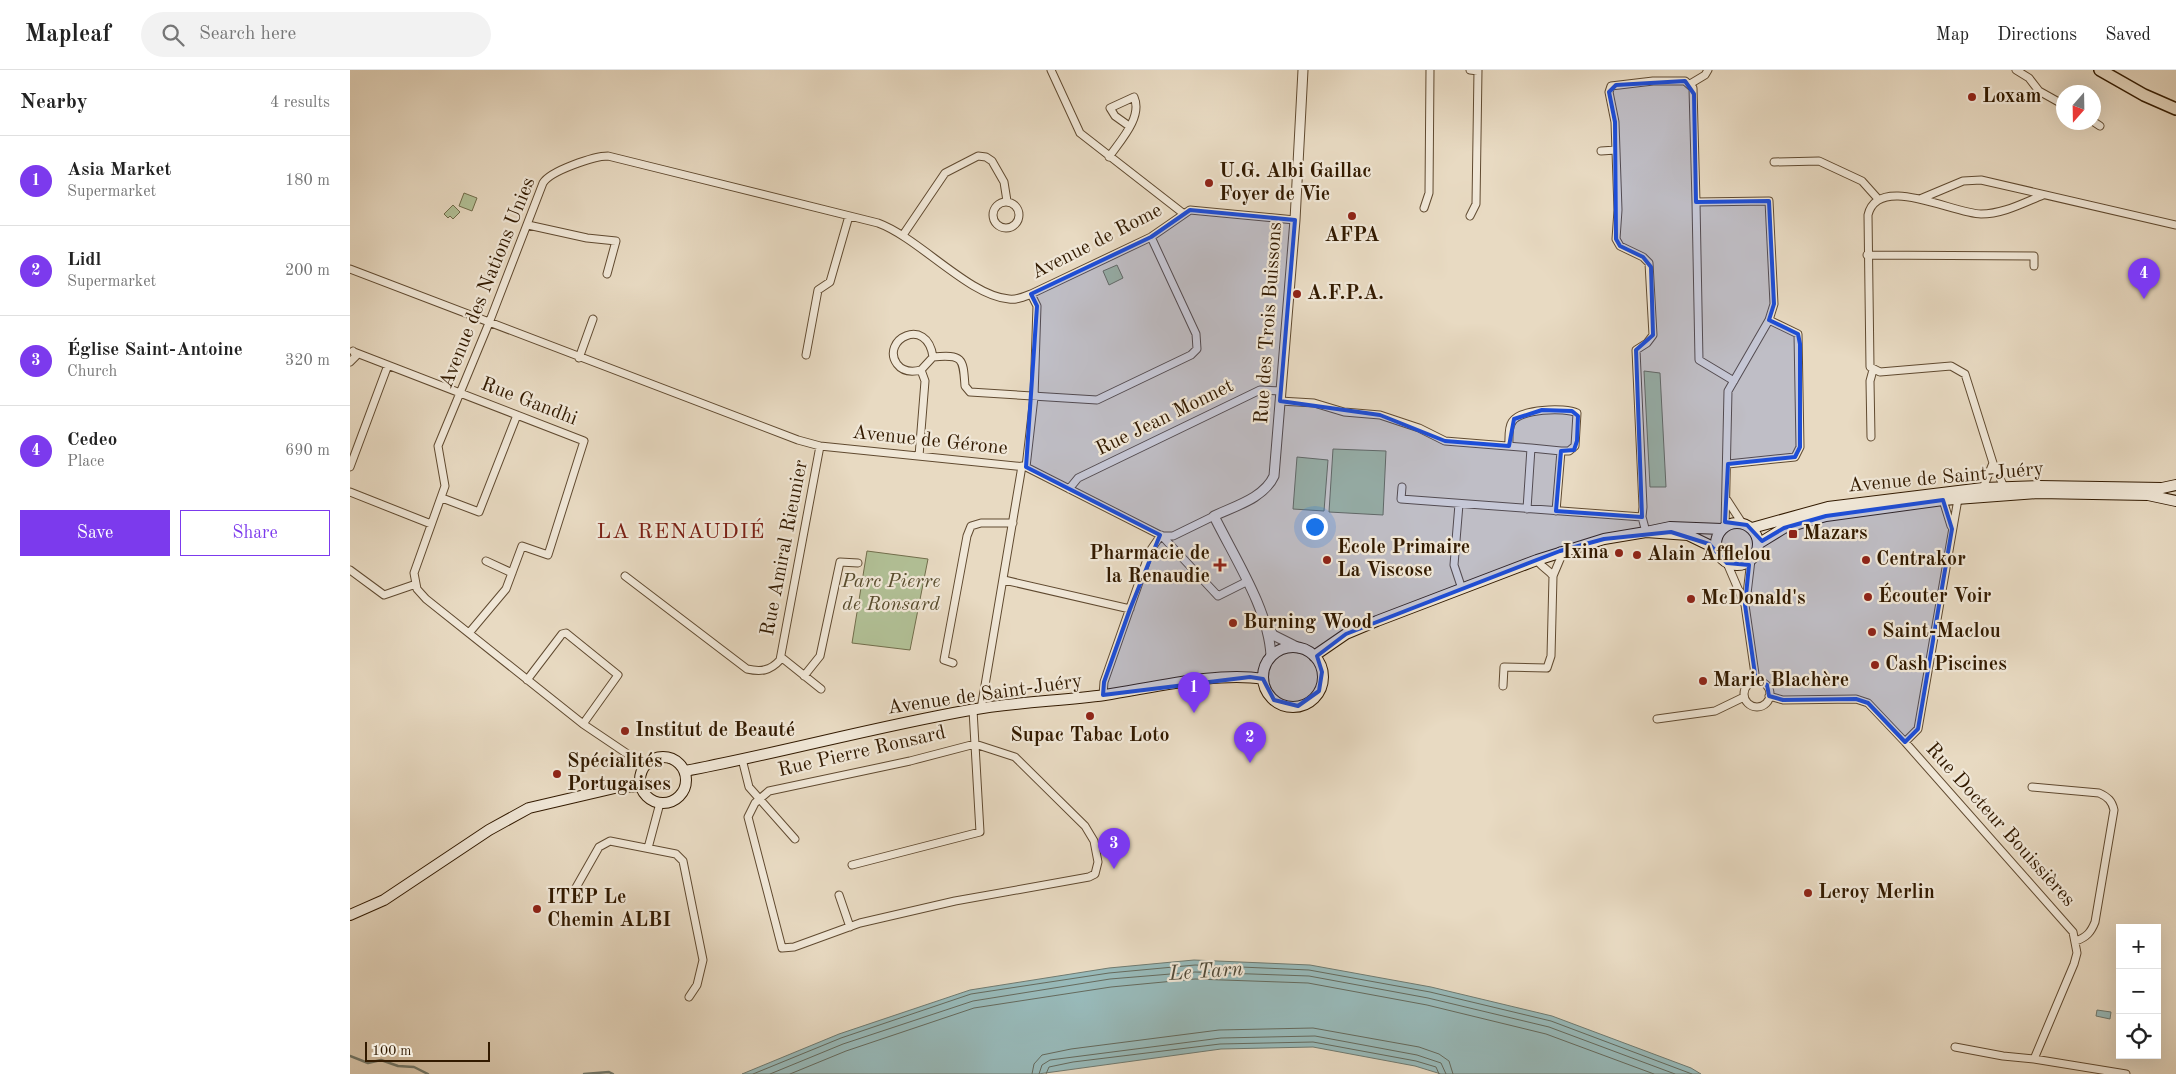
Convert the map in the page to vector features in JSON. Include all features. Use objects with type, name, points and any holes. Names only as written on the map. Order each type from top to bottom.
[{"type":"main road","points":[[2100,70],[2144,95],[2176,109]]},
{"type":"main road","name":"Avenue de Saint-Juéry","points":[[1752,528],[1828,507],[1983,488],[2162,488],[2176,485]]},
{"type":"main road","name":"Avenue de Saint-Juéry","points":[[1758,544],[1784,528],[1826,516],[1944,500],[2038,493],[2148,495],[2176,501]]},
{"type":"main road","points":[[1314,656],[1346,634],[1560,551],[1604,539],[1670,527],[1723,528],[1742,523],[1752,528],[1758,544],[1758,550],[1751,560],[1741,565],[1727,563],[1717,550],[1688,535],[1646,532]]},
{"type":"main road","points":[[1717,550],[1716,539],[1723,528]]},
{"type":"main road","points":[[1299,648],[1314,656],[1322,672],[1322,682],[1319,691],[1306,704],[1298,706],[1281,704],[1268,694],[1263,679],[1265,666],[1271,656],[1279,650],[1299,648]]},
{"type":"main road","name":"Avenue de Saint-Juéry","points":[[685,771],[879,728],[977,709],[1103,695],[1235,676],[1263,679]]},
{"type":"main road","points":[[661,757],[676,760],[685,771],[686,779],[682,794],[668,802],[660,803],[648,797],[641,786],[643,768],[648,762],[661,757]]},
{"type":"main road","points":[[350,915],[384,900],[489,830],[529,808],[619,787],[641,786]]},
{"type":"street","points":[[1050,70],[1080,133],[1184,214]]},
{"type":"street","name":"Rue des Trois Buissons","points":[[1214,516],[1259,494],[1269,487],[1274,476],[1295,220],[1303,70]]},
{"type":"street","points":[[1424,208],[1429,193],[1430,70]]},
{"type":"street","points":[[1470,216],[1476,204],[1475,70]]},
{"type":"street","points":[[1690,84],[1705,75],[1708,70]]},
{"type":"street","points":[[2016,70],[2029,78],[2039,91],[2056,101]]},
{"type":"street","points":[[1646,532],[1642,517],[1636,350],[1647,344],[1652,334],[1650,267],[1647,260],[1620,246],[1616,239],[1618,210],[1616,150],[1614,122],[1610,103],[1610,86],[1654,81],[1685,81],[1690,84],[1694,94],[1699,360],[1734,381]]},
{"type":"street","points":[[1109,157],[1129,126]]},
{"type":"street","points":[[1601,150],[1616,150]]},
{"type":"street","name":"Avenue des Nations Unies","points":[[416,584],[414,574],[445,486],[438,446],[461,394],[546,178],[604,156],[878,223],[903,235],[985,292],[1008,299],[1020,298],[1031,294]]},
{"type":"street","points":[[903,235],[945,173],[978,156],[986,157],[992,161],[1004,182],[1007,201]]},
{"type":"street","points":[[1774,162],[1819,161],[1862,181],[1879,200]]},
{"type":"street","points":[[1920,199],[1963,182],[1981,180],[2176,225]]},
{"type":"street","points":[[1870,436],[1870,381],[1873,370],[1870,363],[1867,255],[1868,215],[1873,205],[1888,196],[1920,199],[1980,214],[2008,210],[2044,194]]},
{"type":"street","points":[[1696,202],[1770,201],[1774,304],[1769,320],[1734,381],[1726,402],[1728,464],[1727,499],[1723,528]]},
{"type":"street","name":"Avenue de Rome","points":[[1031,294],[1150,237],[1190,210],[1295,220]]},
{"type":"street","points":[[806,355],[818,290],[830,282],[850,216]]},
{"type":"street","points":[[528,225],[587,238],[616,241],[607,274]]},
{"type":"street","points":[[932,357],[929,344],[919,335],[912,334],[900,339],[894,348],[895,361],[899,367],[908,372],[921,370],[932,357],[955,357],[966,368],[965,386],[970,392],[1097,400],[1191,355],[1197,349],[1196,334],[1150,237]]},
{"type":"street","points":[[1867,255],[2034,256],[2034,266]]},
{"type":"street","name":"Avenue de Gérone","points":[[350,269],[578,358],[798,440],[820,446],[1024,467],[1161,536],[1218,596],[1246,582]]},
{"type":"street","points":[[852,864],[980,832],[975,744],[977,709],[1004,580],[1034,397],[1037,306],[1031,294]]},
{"type":"street","points":[[578,358],[593,319]]},
{"type":"street","points":[[1728,464],[1795,457],[1800,448],[1798,334],[1769,320]]},
{"type":"street","points":[[350,362],[355,358],[352,351]]},
{"type":"street","name":"Rue Gandhi","points":[[352,351],[584,441],[548,555],[522,546],[506,589],[469,633]]},
{"type":"street","points":[[350,467],[388,365]]},
{"type":"street","points":[[1873,370],[1880,372],[1951,366],[1959,368],[1965,374],[1993,463],[2004,487]]},
{"type":"street","points":[[919,456],[925,381],[921,370]]},
{"type":"street","name":"Rue Jean Monnet","points":[[1069,489],[1078,478],[1260,390],[1281,391]]},
{"type":"street","points":[[1280,401],[1314,403],[1344,412],[1380,415],[1419,428],[1445,441],[1561,451],[1569,451],[1575,446],[1578,416],[1572,411],[1542,410],[1514,419],[1511,425],[1508,446]]},
{"type":"street","points":[[442,498],[479,512],[517,415]]},
{"type":"street","name":"Rue Amiral Rieunier","points":[[625,576],[747,669],[759,672],[773,668],[781,656],[820,446]]},
{"type":"street","points":[[1527,509],[1531,448]]},
{"type":"street","points":[[1556,511],[1561,451]]},
{"type":"street","points":[[1983,488],[1993,463]]},
{"type":"street","points":[[1402,487],[1401,499],[1642,517]]},
{"type":"street","points":[[350,492],[431,524]]},
{"type":"street","points":[[1727,499],[1742,523]]},
{"type":"street","name":"Rue Docteur Bouissières","points":[[1958,499],[1918,729],[1905,742],[2067,925],[2076,941],[2084,938],[2091,932],[2095,922],[2114,810],[2112,802],[2106,796],[2099,793],[2032,787]]},
{"type":"street","name":"Rue Docteur Bouissières","points":[[1944,500],[1952,528]]},
{"type":"street","points":[[1459,504],[1454,565],[1462,589]]},
{"type":"street","points":[[1103,695],[1104,682],[1150,551],[1161,536],[1173,536],[1214,516],[1262,617],[1271,643],[1271,656]]},
{"type":"street","points":[[953,663],[944,660],[966,536],[971,526],[982,523],[1013,524]]},
{"type":"street","points":[[1503,686],[1504,667],[1547,668],[1551,656],[1553,576],[1561,558],[1560,551]]},
{"type":"street","points":[[1537,560],[1540,566],[1548,569],[1553,576]]},
{"type":"street","points":[[1751,560],[1746,605],[1756,680]]},
{"type":"street","points":[[486,561],[512,573]]},
{"type":"street","points":[[804,676],[820,656],[840,562],[858,563]]},
{"type":"street","points":[[1727,563],[1746,605]]},
{"type":"street","points":[[350,570],[384,595],[416,584],[417,589],[426,599],[583,724],[629,755],[643,768]]},
{"type":"street","points":[[1004,580],[1130,608]]},
{"type":"street","points":[[1262,617],[1273,635],[1299,648]]},
{"type":"street","points":[[527,680],[562,634],[566,633],[618,675],[583,724]]},
{"type":"street","name":"Rue Amiral Rieunier","points":[[781,656],[821,690]]},
{"type":"street","points":[[1756,680],[1766,685],[1769,696],[1766,702],[1757,706],[1748,703],[1744,697],[1746,686],[1756,680]]},
{"type":"street","points":[[1769,696],[1783,700],[1856,699],[1868,703],[1905,742]]},
{"type":"street","points":[[1657,718],[1715,710],[1744,697]]},
{"type":"street","points":[[760,799],[755,803],[748,817],[782,948],[794,947],[850,927],[955,901],[1089,877],[1094,874],[1098,862],[1094,842],[1085,826],[1015,757],[975,744]]},
{"type":"street","name":"Rue Pierre Ronsard","points":[[760,799],[769,791],[910,761],[975,744]]},
{"type":"street","points":[[742,759],[749,787],[796,839]]},
{"type":"street","points":[[648,848],[660,803]]},
{"type":"street","points":[[574,891],[598,848],[610,841],[676,854],[683,861],[703,960],[697,985],[689,997]]},
{"type":"street","points":[[839,895],[850,927]]},
{"type":"street","points":[[2034,1059],[2074,964],[2077,953],[2076,941]]},
{"type":"street","points":[[1955,1047],[2126,1074]]},
{"type":"highlighted area","points":[[1685,81],[1694,94],[1696,202],[1769,201],[1774,304],[1769,320],[1798,334],[1800,344],[1800,447],[1795,457],[1728,464],[1725,522],[1747,525],[1762,541],[1784,528],[1826,516],[1943,500],[1952,529],[1918,729],[1905,742],[1868,703],[1856,699],[1783,700],[1769,696],[1767,685],[1756,681],[1745,605],[1749,565],[1727,563],[1709,544],[1671,532],[1604,539],[1560,551],[1346,634],[1317,656],[1322,672],[1319,691],[1298,706],[1274,700],[1263,679],[1250,677],[1103,695],[1104,682],[1130,609],[1160,535],[1026,467],[1037,306],[1031,294],[1151,237],[1190,210],[1295,220],[1280,401],[1380,415],[1445,441],[1509,446],[1514,419],[1542,410],[1572,411],[1578,416],[1577,441],[1574,450],[1561,451],[1556,511],[1642,517],[1636,350],[1653,335],[1651,267],[1643,257],[1620,246],[1616,239],[1615,122],[1609,92],[1616,85]]},
{"type":"green space","points":[[464,193],[477,198],[472,211],[459,206]]},
{"type":"green space","points":[[453,205],[460,212],[453,219],[450,216],[448,218],[444,214]]},
{"type":"green space","points":[[1117,265],[1123,278],[1109,285],[1103,271]]},
{"type":"green space","points":[[1644,371],[1660,373],[1666,487],[1650,487]]},
{"type":"green space","points":[[1333,449],[1386,451],[1383,515],[1329,512]]},
{"type":"green space","points":[[1297,457],[1328,460],[1324,511],[1293,509]]},
{"type":"green space","name":"Parc Pierre de Ronsard","points":[[867,551],[928,559],[910,650],[852,643]]},
{"type":"water","name":"Le Tarn","points":[[1194,960],[1310,965],[1431,987],[1552,1016],[1691,1068],[1701,1074],[1441,1074],[1415,1066],[1313,1047],[1221,1049],[1038,1074],[742,1074],[839,1034],[970,990],[1109,968]]},
{"type":"water","points":[[2097,1010],[2111,1012],[2110,1019],[2096,1016]]},
{"type":"waterway","points":[[350,1056],[368,1063],[381,1060],[398,1066],[414,1067],[428,1074]]},
{"type":"waterway","points":[[584,1074],[609,1072],[613,1074]]},
{"type":"place","name":"Loxam","points":[[1972,97]]},
{"type":"place","name":"U.G. Albi Gaillac Foyer de Vie","points":[[1209,183]]},
{"type":"place","name":"AFPA","points":[[1352,216]]},
{"type":"place","name":"A.F.P.A.","points":[[1297,294]]},
{"type":"place","name":"Cedeo","points":[[2144,299]]},
{"type":"place","name":"Mazars","points":[[1793,534]]},
{"type":"place","name":"Ixina","points":[[1619,553]]},
{"type":"place","name":"Alain Afflelou","points":[[1637,555]]},
{"type":"place","name":"Ecole Primaire La Viscose","points":[[1327,560]]},
{"type":"place","name":"Centrakor","points":[[1866,560]]},
{"type":"place","name":"Pharmacie de la Renaudie","points":[[1220,565]]},
{"type":"place","name":"Écouter Voir","points":[[1868,597]]},
{"type":"place","name":"McDonald's","points":[[1691,599]]},
{"type":"place","name":"Burning Wood","points":[[1233,623]]},
{"type":"place","name":"Saint-Maclou","points":[[1872,632]]},
{"type":"place","name":"Cash Piscines","points":[[1875,665]]},
{"type":"place","name":"Marie Blachère","points":[[1703,681]]},
{"type":"place","name":"Asia Market","points":[[1194,713]]},
{"type":"place","name":"Supac Tabac Loto","points":[[1090,716]]},
{"type":"place","name":"Institut de Beauté","points":[[625,731]]},
{"type":"place","name":"Lidl","points":[[1250,763]]},
{"type":"place","name":"Spécialités Portugaises","points":[[557,774]]},
{"type":"place","name":"Église Saint-Antoine","points":[[1114,869]]},
{"type":"place","name":"Leroy Merlin","points":[[1808,893]]},
{"type":"place","name":"ITEP Le Chemin ALBI","points":[[537,909]]},
{"type":"district","name":"LA RENAUDIÉ","points":[[681,532]]}]
